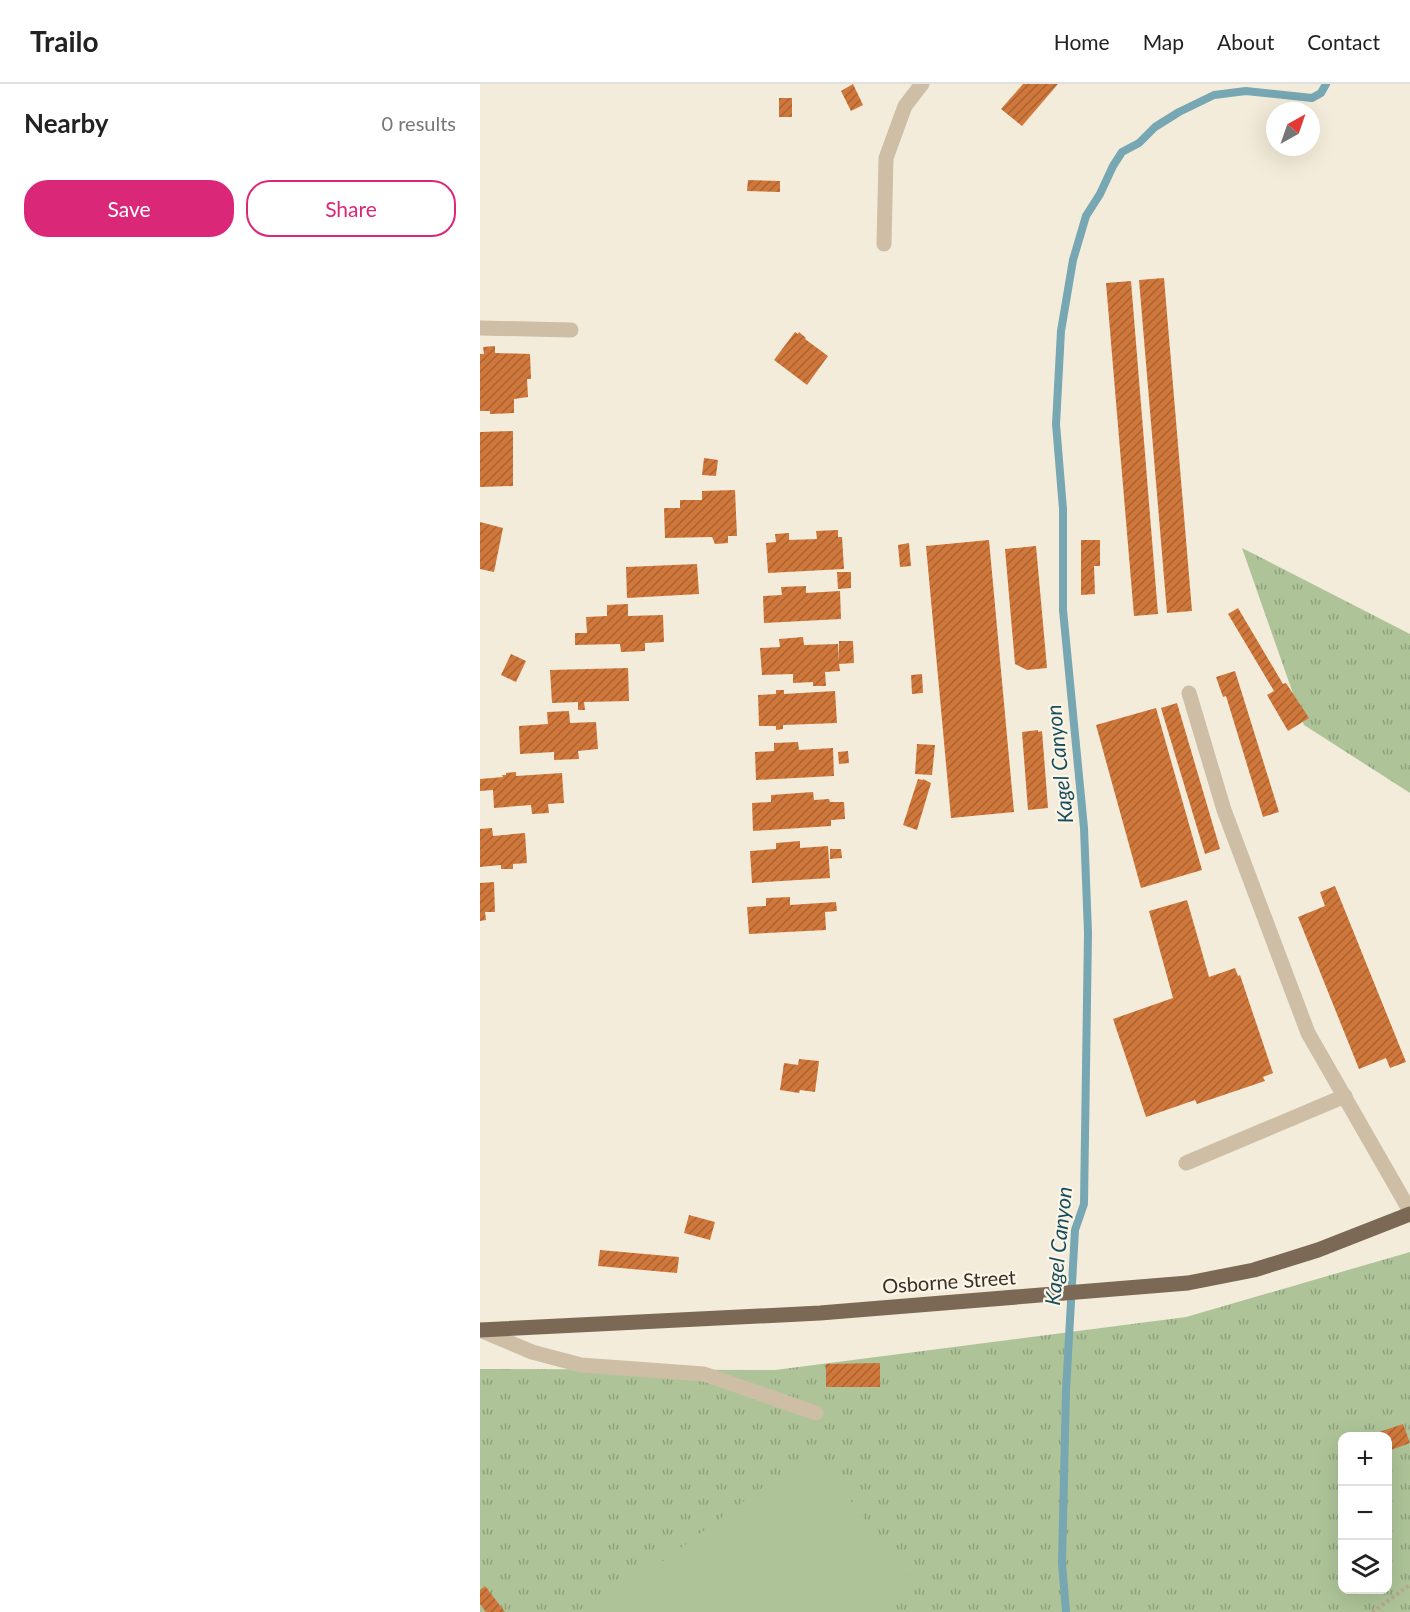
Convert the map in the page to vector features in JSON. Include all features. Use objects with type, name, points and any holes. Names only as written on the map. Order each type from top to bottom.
[{"type":"main road","name":"Osborne Street","points":[[480,1330],[820,1313],[1188,1283],[1254,1270],[1318,1250],[1410,1213]]},
{"type":"street","points":[[884,244],[886,158],[905,106],[922,84]]},
{"type":"street","points":[[480,328],[571,330]]},
{"type":"street","points":[[1189,693],[1224,810],[1308,1033],[1410,1213]]},
{"type":"street","points":[[1186,1164],[1345,1096]]},
{"type":"street","points":[[480,1330],[532,1352],[581,1365],[704,1374],[816,1413]]},
{"type":"path","points":[[1372,1612],[1410,1585]]},
{"type":"green space","points":[[1242,548],[1410,634],[1410,793],[1304,725]]},
{"type":"green space","points":[[1410,1252],[1410,1612],[480,1612],[480,1369],[775,1370],[1186,1317]]},
{"type":"green space","points":[[813,1450],[912,1583],[873,1612],[594,1612]]},
{"type":"building","points":[[853,84],[863,105],[851,111],[841,91]]},
{"type":"building","points":[[1023,84],[1058,84],[1022,126],[1001,109]]},
{"type":"building","points":[[779,98],[792,98],[792,117],[779,117]]},
{"type":"building","points":[[748,180],[780,181],[780,192],[747,191]]},
{"type":"building","points":[[1164,278],[1192,611],[1167,613],[1139,280]]},
{"type":"building","points":[[1131,281],[1158,614],[1134,616],[1106,283]]},
{"type":"building","points":[[795,332],[798,334],[799,332],[828,356],[807,385],[774,360]]},
{"type":"building","points":[[495,346],[495,353],[530,354],[531,379],[527,379],[528,397],[514,399],[514,413],[490,414],[490,411],[480,411],[480,354],[484,354],[483,347]]},
{"type":"building","points":[[513,431],[513,486],[480,487],[480,432]]},
{"type":"building","points":[[704,458],[718,460],[716,476],[702,475]]},
{"type":"building","points":[[735,490],[737,536],[728,536],[728,543],[715,544],[712,537],[665,538],[664,508],[680,508],[680,500],[702,500],[702,491]]},
{"type":"building","points":[[480,522],[503,528],[494,572],[480,569]]},
{"type":"building","points":[[838,530],[838,537],[842,537],[844,569],[768,573],[766,543],[776,542],[775,534],[789,533],[789,540],[817,539],[816,531]]},
{"type":"building","points":[[989,540],[1014,812],[951,818],[926,546]]},
{"type":"building","points":[[1081,540],[1100,540],[1100,566],[1094,566],[1095,594],[1081,595]]},
{"type":"building","points":[[909,543],[911,566],[900,567],[898,545]]},
{"type":"building","points":[[1036,546],[1047,668],[1027,670],[1015,664],[1005,549]]},
{"type":"building","points":[[697,564],[699,594],[627,598],[626,567]]},
{"type":"building","points":[[837,572],[851,572],[851,588],[838,589]]},
{"type":"building","points":[[806,586],[806,593],[840,591],[841,619],[764,623],[763,596],[782,595],[781,587]]},
{"type":"building","points":[[628,604],[628,616],[663,615],[664,642],[645,643],[645,651],[621,652],[620,644],[575,645],[575,633],[587,633],[586,617],[607,616],[607,605]]},
{"type":"building","points":[[1238,608],[1283,684],[1286,683],[1309,718],[1288,731],[1267,695],[1274,691],[1228,614]]},
{"type":"building","points":[[803,637],[804,645],[838,644],[839,661],[839,641],[853,641],[854,663],[839,664],[840,671],[825,672],[826,686],[813,686],[813,682],[793,683],[793,674],[762,675],[760,648],[780,647],[779,639]]},
{"type":"building","points":[[511,654],[526,661],[516,682],[501,675]]},
{"type":"building","points":[[628,668],[629,701],[584,702],[585,710],[578,710],[578,702],[552,703],[550,670]]},
{"type":"building","points":[[1235,671],[1279,812],[1263,817],[1226,696],[1223,697],[1216,677]]},
{"type":"building","points":[[922,674],[923,693],[912,694],[911,675]]},
{"type":"building","points":[[776,690],[784,690],[784,694],[835,691],[837,723],[783,725],[783,729],[776,730],[776,726],[759,726],[758,695],[776,694]]},
{"type":"building","points":[[1177,703],[1220,849],[1205,854],[1161,708]]},
{"type":"building","points":[[1156,708],[1202,870],[1141,888],[1096,725]]},
{"type":"building","points":[[569,711],[570,723],[596,722],[598,749],[578,751],[579,759],[554,760],[554,752],[520,754],[519,726],[548,724],[547,712]]},
{"type":"building","points":[[1038,730],[1038,732],[1042,731],[1048,808],[1028,810],[1022,732]]},
{"type":"building","points":[[798,742],[799,750],[833,748],[834,776],[756,780],[755,752],[774,751],[774,743]]},
{"type":"building","points":[[917,744],[935,745],[932,775],[915,774]]},
{"type":"building","points":[[848,751],[849,763],[839,764],[838,752]]},
{"type":"building","points":[[516,772],[516,776],[562,773],[564,803],[548,804],[549,813],[532,814],[531,805],[494,808],[493,790],[480,791],[480,779],[503,777],[502,775],[506,773]]},
{"type":"building","points":[[918,779],[931,783],[917,830],[903,825]]},
{"type":"building","points":[[813,792],[814,800],[829,799],[830,802],[844,802],[845,819],[831,820],[831,826],[753,831],[752,803],[771,802],[771,795]]},
{"type":"building","points":[[492,828],[493,836],[525,833],[527,863],[513,864],[513,869],[501,869],[501,865],[480,867],[480,829]]},
{"type":"building","points":[[800,841],[800,848],[828,846],[830,878],[752,883],[750,851],[776,849],[776,843]]},
{"type":"building","points":[[830,849],[841,849],[842,858],[830,859]]},
{"type":"building","points":[[494,882],[495,912],[485,912],[486,920],[480,921],[480,883]]},
{"type":"building","points":[[1335,886],[1406,1062],[1390,1068],[1386,1058],[1359,1069],[1298,917],[1325,906],[1320,892]]},
{"type":"building","points":[[790,897],[790,905],[836,902],[837,911],[825,912],[826,930],[749,934],[747,907],[766,906],[766,898]]},
{"type":"building","points":[[1187,900],[1209,977],[1235,968],[1238,976],[1240,975],[1273,1073],[1263,1077],[1265,1081],[1197,1104],[1195,1100],[1146,1117],[1113,1019],[1173,998],[1149,911]]},
{"type":"building","points":[[799,1059],[819,1061],[815,1092],[800,1090],[799,1093],[780,1090],[784,1063],[798,1065]]},
{"type":"building","points":[[689,1215],[715,1222],[710,1240],[684,1233]]},
{"type":"building","points":[[600,1250],[679,1257],[677,1273],[598,1266]]},
{"type":"building","points":[[880,1363],[880,1387],[826,1387],[826,1364]]},
{"type":"building","points":[[1403,1424],[1410,1443],[1392,1450],[1392,1432],[1379,1432]]},
{"type":"building","points":[[485,1586],[505,1612],[486,1612],[480,1604],[480,1590]]},
{"type":"waterway","name":"Kagel Canyon","points":[[1066,1612],[1062,1563],[1066,1391],[1075,1230],[1084,1204],[1088,933],[1084,828],[1063,610],[1063,509],[1056,424],[1061,331],[1073,260],[1086,216],[1100,194],[1113,166],[1122,152],[1139,143],[1155,127],[1214,95],[1246,91],[1312,98],[1321,93],[1326,84]]}]
